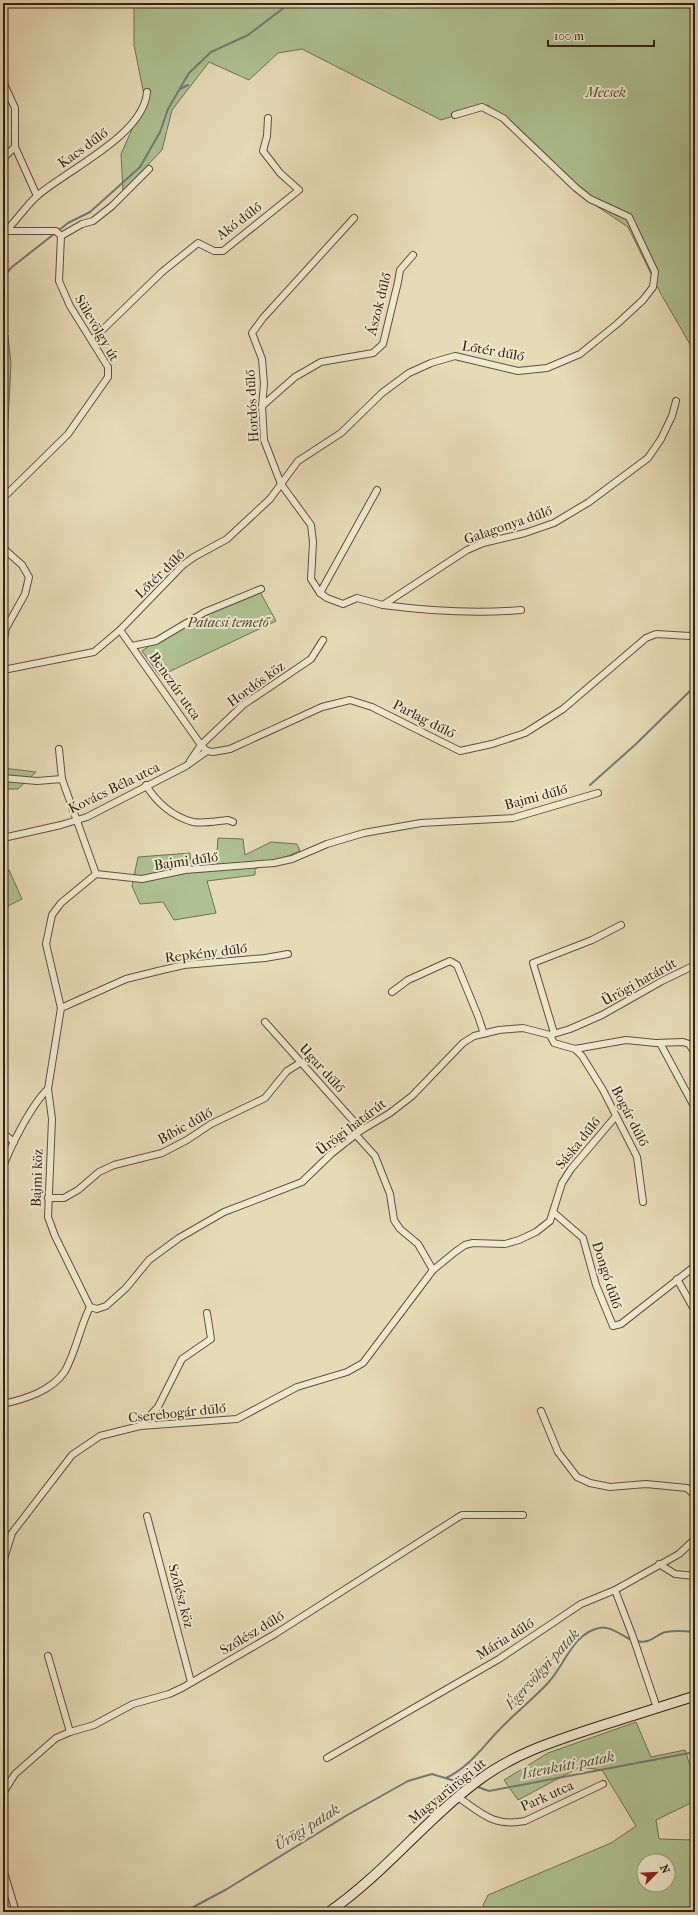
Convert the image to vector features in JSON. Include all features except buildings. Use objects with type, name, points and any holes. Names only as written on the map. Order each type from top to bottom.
[{"type":"main road","name":"Magyarürögi út","points":[[329,1912],[354,1895],[373,1878],[414,1836],[478,1780],[505,1762],[546,1744],[695,1696]]},
{"type":"street","points":[[3,82],[15,108],[15,147],[37,196]]},
{"type":"street","name":"Kacs dűlő","points":[[5,232],[37,196],[116,140],[146,102],[147,92]]},
{"type":"street","name":"Lőtér dűlő","points":[[3,670],[94,652],[120,630],[183,566],[194,557],[227,539],[270,499],[298,461],[341,433],[382,393],[409,373],[431,363],[455,356],[518,371],[547,368],[580,354],[622,319],[643,300],[653,288],[655,272],[629,217],[603,207],[576,188],[503,118],[482,107],[455,115]]},
{"type":"street","name":"Akó dűlő","points":[[92,340],[162,272],[198,243],[214,251],[223,251],[299,190],[280,173],[263,151],[267,136],[268,118]]},
{"type":"street","points":[[3,158],[15,147]]},
{"type":"street","points":[[5,232],[59,233],[93,221],[112,206],[149,168]]},
{"type":"street","name":"Hordós dűlő","points":[[354,218],[263,318],[252,333],[262,359],[264,384],[262,406],[264,440],[281,484],[311,525],[313,542],[311,579],[320,593],[333,602],[342,604],[357,598],[383,605]]},
{"type":"street","name":"Sülevölgy út","points":[[3,498],[68,434],[108,377],[108,368],[70,306],[59,281],[59,233]]},
{"type":"street","name":"Ászok dűlő","points":[[262,406],[295,377],[322,362],[373,353],[383,344],[400,270],[413,255]]},
{"type":"street","name":"Galagonya dűlő","points":[[383,605],[467,550],[483,543],[525,533],[554,523],[590,502],[648,458],[661,440],[672,416],[676,401]]},
{"type":"street","points":[[320,593],[377,490]]},
{"type":"street","points":[[3,548],[22,565],[29,577],[25,594],[6,628],[3,644]]},
{"type":"street","points":[[132,646],[156,641],[205,612],[261,589]]},
{"type":"street","points":[[383,605],[418,610],[496,612],[520,610]]},
{"type":"street","name":"Benczúr utca","points":[[120,630],[201,744],[210,752]]},
{"type":"street","name":"Parlag dűlő","points":[[210,752],[230,749],[322,707],[350,700],[372,707],[460,751],[492,744],[525,733],[562,709],[646,638],[656,634],[690,636],[695,633]]},
{"type":"street","name":"Hordós köz","points":[[186,766],[201,744],[243,704],[311,659],[323,640]]},
{"type":"street","points":[[3,1167],[14,1142],[43,1094],[48,1089],[61,1008],[46,944],[52,915],[61,903],[96,874],[62,779],[59,749]]},
{"type":"street","name":"Kovács Béla utca","points":[[3,838],[76,821],[87,817],[210,752]]},
{"type":"street","points":[[3,778],[37,781],[62,779]]},
{"type":"street","points":[[146,785],[152,795],[166,809],[178,816],[193,822],[228,820],[233,822]]},
{"type":"street","name":"Bajmi dűlő","points":[[96,874],[142,879],[185,870],[274,863],[292,859],[327,844],[364,833],[420,823],[513,818],[598,794]]},
{"type":"street","points":[[621,925],[592,940],[533,963],[554,1043],[575,1049],[626,1040],[660,1043],[684,1042],[689,1044],[695,1053]]},
{"type":"street","name":"Repkény dűlő","points":[[61,1008],[126,979],[158,971],[184,965],[265,958],[288,954]]},
{"type":"street","points":[[392,992],[408,980],[450,961],[457,964],[484,1034]]},
{"type":"street","name":"Ürögi határút","points":[[90,1307],[97,1309],[106,1306],[126,1288],[148,1260],[179,1238],[224,1212],[302,1182],[331,1154],[358,1133],[390,1113],[412,1096],[463,1043],[484,1034],[499,1030],[523,1028],[552,1034],[570,1029],[602,1015],[662,981],[695,965]]},
{"type":"street","name":"Ugar dűlő","points":[[265,1022],[357,1125],[358,1133],[375,1156],[390,1194],[394,1220],[400,1229],[418,1244],[433,1270]]},
{"type":"street","points":[[660,1043],[695,1108]]},
{"type":"street","name":"Bogár dűlő","points":[[575,1049],[582,1056],[591,1070],[638,1157],[643,1202]]},
{"type":"street","name":"Bíbic dűlő","points":[[48,1198],[64,1198],[78,1190],[99,1172],[114,1165],[162,1153],[187,1140],[211,1124],[265,1098],[287,1071],[300,1062]]},
{"type":"street","name":"Bajmi köz","points":[[48,1089],[52,1119],[48,1217],[55,1236],[90,1307]]},
{"type":"street","name":"Sáska dűlő","points":[[433,1270],[465,1245],[505,1244],[536,1232],[550,1221],[562,1183],[571,1169],[616,1116]]},
{"type":"street","points":[[3,1133],[14,1142]]},
{"type":"street","name":"Dongó dűlő","points":[[553,1212],[583,1238],[596,1285],[613,1326],[616,1327],[621,1324],[695,1266]]},
{"type":"street","name":"Cserebogár dűlő","points":[[3,1562],[12,1533],[72,1455],[100,1436],[140,1426],[237,1419],[297,1387],[347,1372],[363,1363],[433,1270]]},
{"type":"street","points":[[677,1279],[695,1312]]},
{"type":"street","points":[[3,1404],[44,1390],[56,1381],[65,1371],[90,1307]]},
{"type":"street","points":[[140,1426],[158,1406],[182,1359],[211,1339],[207,1313]]},
{"type":"street","points":[[541,1411],[558,1452],[577,1477],[590,1483],[610,1487],[646,1484],[687,1488],[695,1496]]},
{"type":"street","name":"Szőlész dűlő","points":[[3,1793],[14,1774],[56,1738],[94,1725],[134,1704],[169,1694],[191,1682],[275,1634],[462,1515],[523,1515]]},
{"type":"street","name":"Szőlész köz","points":[[147,1516],[191,1682]]},
{"type":"street","name":"Mária dűlő","points":[[327,1758],[499,1658],[581,1604],[615,1590],[679,1554],[695,1539]]},
{"type":"street","points":[[659,1564],[675,1574],[695,1576]]},
{"type":"street","points":[[615,1590],[657,1708]]},
{"type":"street","points":[[48,1656],[70,1732]]},
{"type":"street","name":"Park utca","points":[[458,1798],[498,1822],[511,1823],[524,1820],[603,1784]]},
{"type":"street","points":[[3,1869],[16,1912]]},
{"type":"green space","name":"Mecsek","points":[[134,3],[695,3],[695,353],[661,294],[628,227],[574,191],[547,160],[488,105],[441,120],[302,49],[278,53],[249,80],[209,62],[172,110],[162,150],[123,191],[121,154],[145,100],[134,45]]},
{"type":"green space","points":[[3,332],[8,335],[11,364],[7,440],[3,444]]},
{"type":"green space","name":"Patacsi temető","points":[[259,590],[276,621],[160,676],[142,651],[176,627]]},
{"type":"green space","points":[[3,768],[36,772],[18,789],[3,789]]},
{"type":"green space","points":[[218,838],[243,839],[245,855],[271,842],[297,844],[300,851],[255,869],[255,875],[207,881],[216,913],[174,920],[163,902],[140,904],[132,886],[138,857],[190,853],[191,867],[216,865]]},
{"type":"green space","points":[[9,870],[22,899],[8,906],[3,950],[3,871]]},
{"type":"green space","points":[[636,1722],[651,1757],[685,1750],[695,1781],[695,1801],[656,1820],[659,1839],[695,1840],[695,1912],[679,1912],[677,1908],[670,1912],[486,1912],[483,1905],[488,1895],[611,1843],[636,1826],[602,1770],[580,1767],[518,1800],[504,1780],[548,1753]]},
{"type":"waterway","points":[[3,277],[12,267],[68,223],[90,212],[140,167],[160,132],[168,109],[189,73],[211,52],[248,35],[290,3]]},
{"type":"waterway","points":[[180,89],[188,85]]},
{"type":"waterway","points":[[590,785],[636,744],[695,686]]},
{"type":"waterway","name":"Égervölgyi-patak","points":[[446,1778],[454,1774],[468,1763],[504,1725],[548,1683],[575,1643],[590,1631],[603,1627],[612,1629],[632,1640]]},
{"type":"waterway","name":"Égervölgyi-patak","points":[[637,1641],[646,1642],[662,1633],[670,1631],[695,1632]]},
{"type":"waterway","name":"Istenkúti-patak","points":[[475,1786],[489,1791],[695,1752]]},
{"type":"waterway","name":"Ürögi-patak","points":[[184,1912],[227,1889],[349,1814],[408,1781],[432,1774],[468,1785]]}]
